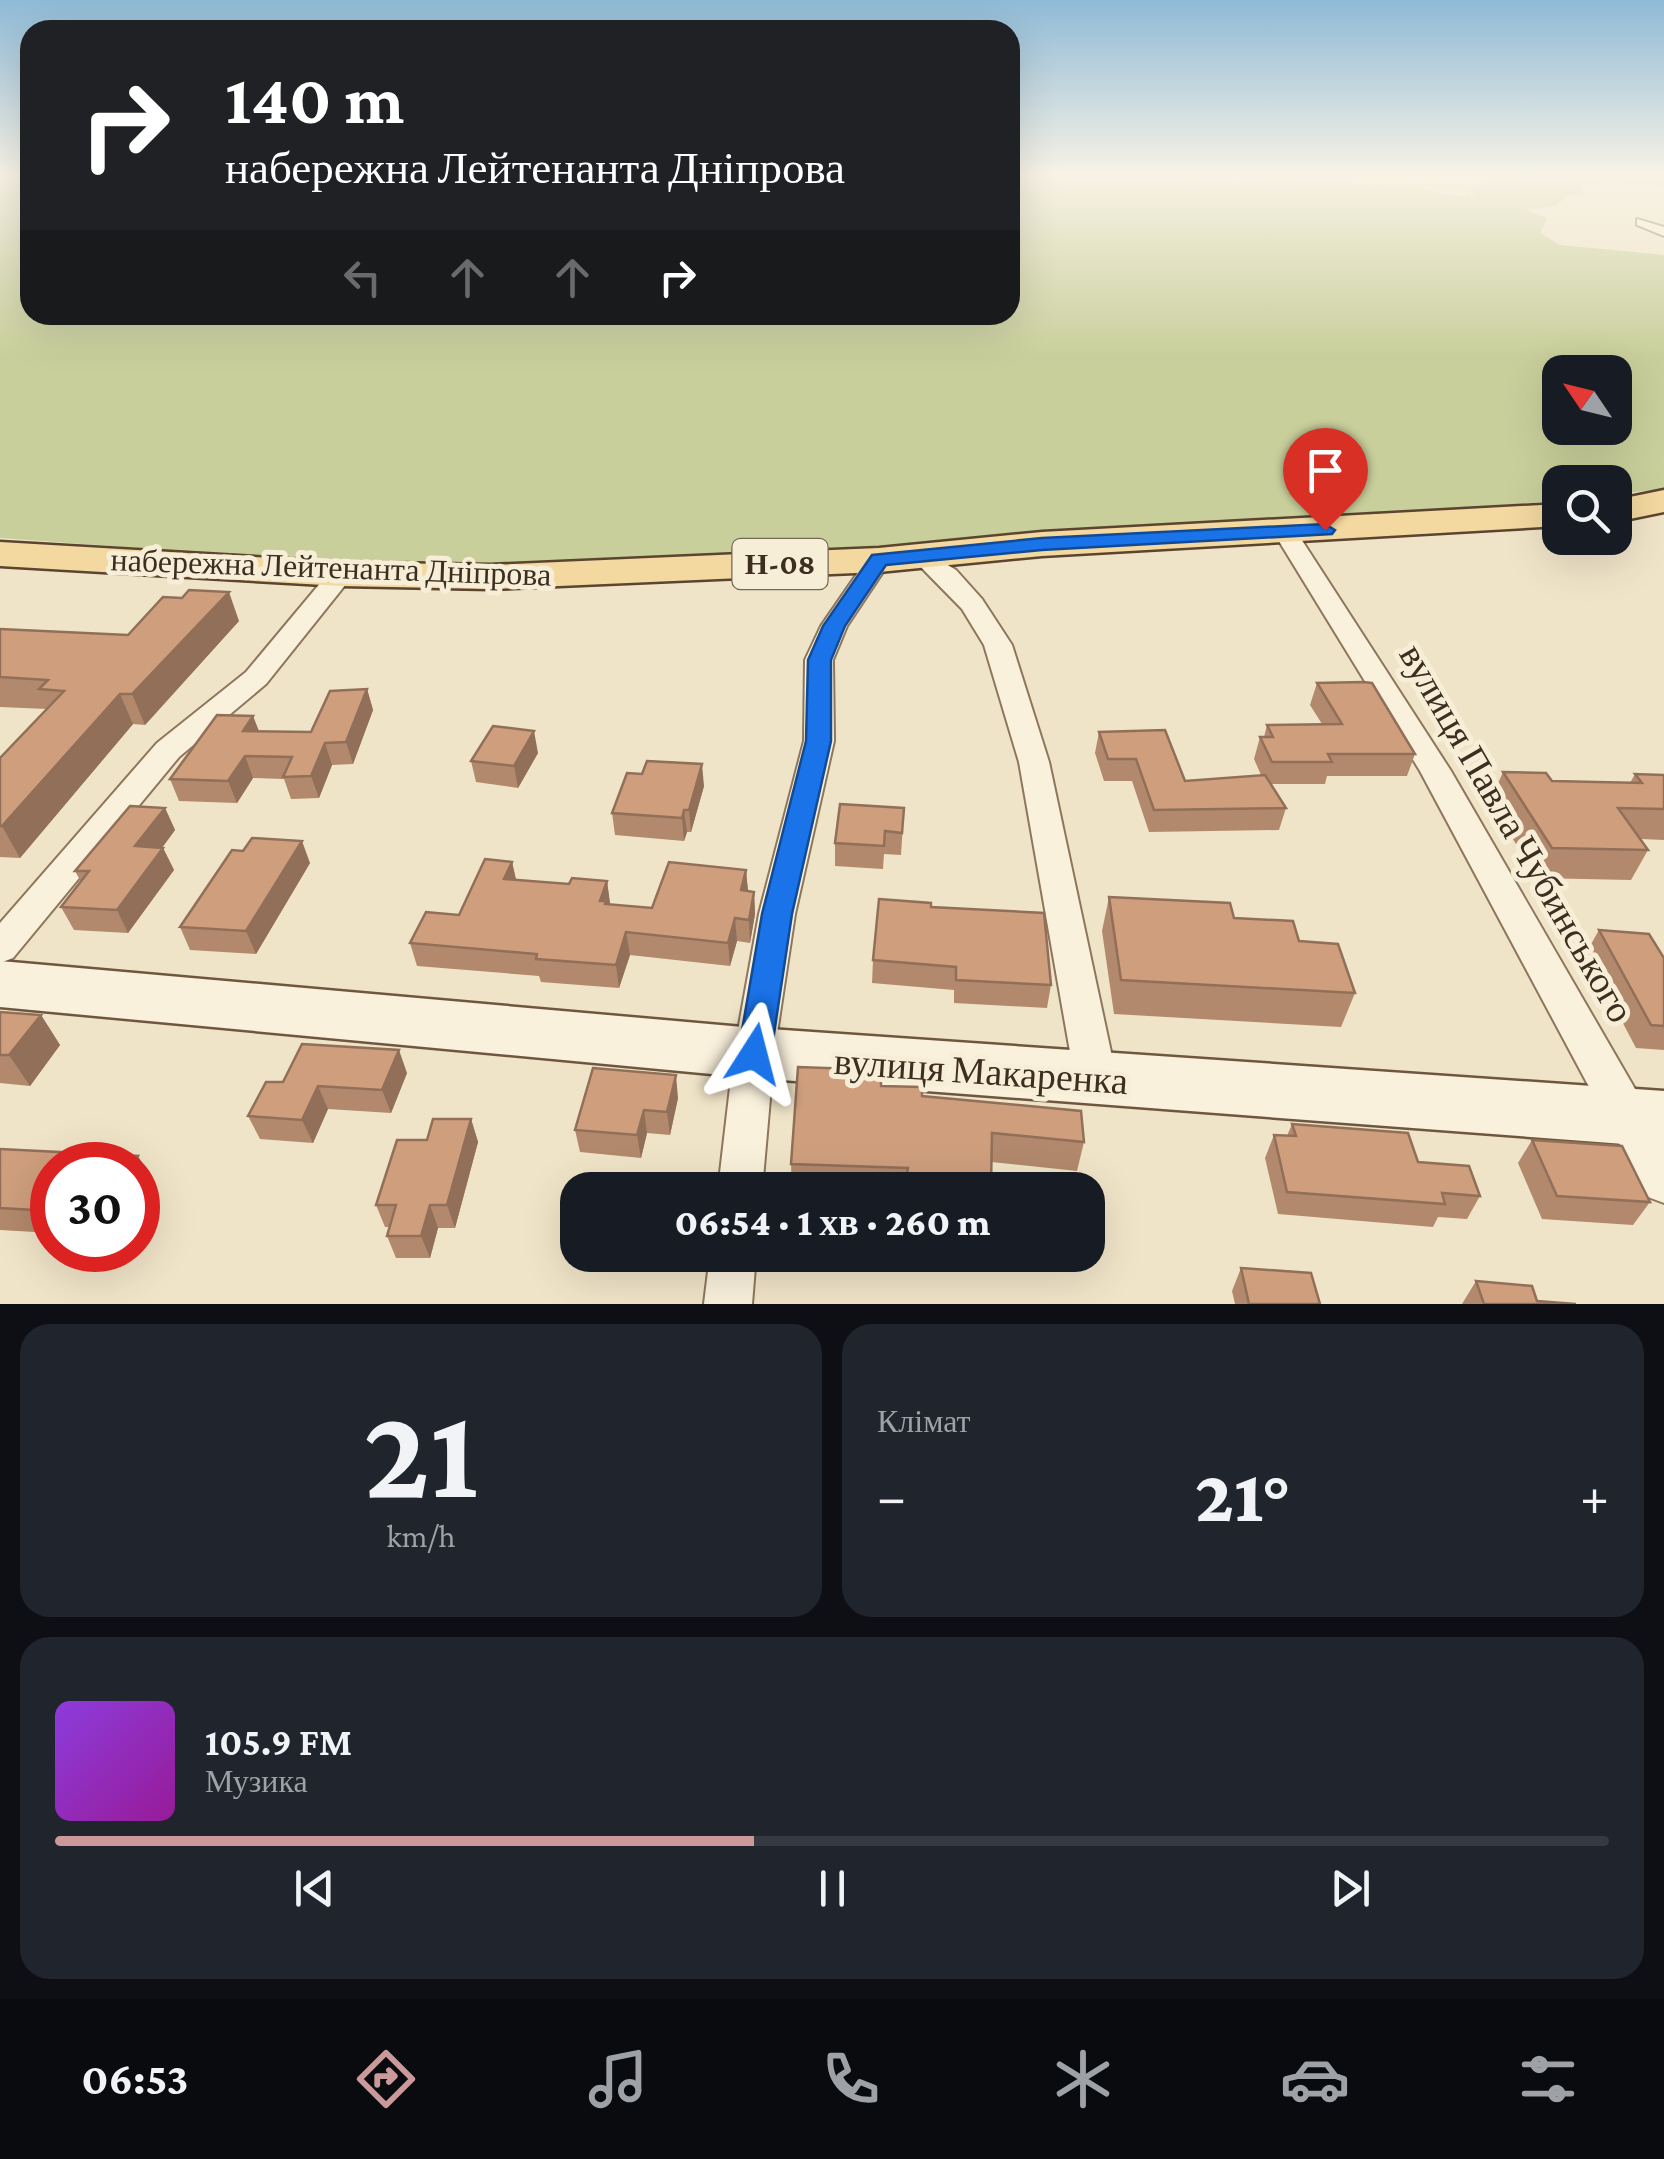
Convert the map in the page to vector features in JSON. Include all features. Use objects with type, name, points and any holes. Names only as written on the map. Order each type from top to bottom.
[{"type":"main road","points":[[1632,508],[1664,501]]},
{"type":"main road","name":"набережна Лейтенанта Дніпрова","points":[[0,554],[341,574],[490,578],[879,560],[1042,544],[1286,533],[1542,515]]},
{"type":"main road","name":"вулиця Макаренка","points":[[0,984],[754,1054],[1646,1117]]},
{"type":"street","name":"вулиця Павла Чубинського","points":[[1286,533],[1358,641],[1646,1117],[1664,1182]]},
{"type":"street","points":[[923,557],[947,575],[998,645],[1034,762],[1096,1080]]},
{"type":"street","points":[[742,1172],[754,1054],[777,914],[818,741],[819,660],[834,626],[879,560]]},
{"type":"street","points":[[0,948],[168,750],[256,678],[341,574]]},
{"type":"street","points":[[728,1304],[731,1272]]},
{"type":"green space","points":[[0,236],[20,236],[20,325],[1020,325],[1020,236],[1545,236],[1560,245],[1664,255],[1664,489],[1632,492],[1632,465],[1542,465],[1542,502],[686,561],[501,570],[400,567],[0,538]]},
{"type":"building","points":[[189,590],[229,592],[132,694],[120,694],[0,826],[0,758],[64,691],[39,689],[48,680],[0,677],[0,629],[128,635],[163,597],[182,598]]},
{"type":"building","points":[[1317,683],[1372,683],[1415,754],[1328,754],[1332,762],[1272,762],[1260,737],[1273,737],[1267,725],[1342,724]]},
{"type":"building","points":[[367,689],[346,742],[325,743],[311,776],[283,777],[292,757],[245,756],[228,781],[170,779],[217,715],[253,716],[243,731],[311,732],[330,691]]},
{"type":"building","points":[[493,726],[534,731],[514,766],[471,761]]},
{"type":"building","points":[[1165,730],[1185,781],[1265,775],[1286,808],[1154,810],[1136,759],[1108,759],[1099,732]]},
{"type":"building","points":[[647,761],[702,764],[689,810],[684,810],[682,818],[612,813],[627,773],[642,774]]},
{"type":"building","points":[[1503,772],[1546,773],[1552,781],[1642,783],[1635,774],[1664,775],[1664,809],[1618,808],[1648,850],[1552,848]]},
{"type":"building","points":[[840,804],[904,808],[902,833],[885,831],[884,846],[835,843]]},
{"type":"building","points":[[130,806],[165,808],[135,846],[163,848],[117,910],[61,907],[89,871],[75,871]]},
{"type":"building","points":[[252,838],[302,841],[246,931],[180,927],[232,850],[243,851]]},
{"type":"building","points":[[485,859],[512,862],[504,879],[569,884],[572,878],[607,881],[600,901],[606,901],[605,904],[652,908],[669,862],[746,870],[741,890],[754,892],[749,920],[735,918],[728,943],[626,932],[616,965],[410,943],[426,912],[459,915]]},
{"type":"building","points":[[1109,897],[1230,903],[1234,918],[1293,921],[1299,941],[1338,944],[1355,993],[1121,980]]},
{"type":"building","points":[[879,899],[931,903],[931,907],[1044,913],[1051,985],[956,980],[956,967],[873,960]]},
{"type":"building","points":[[1599,930],[1649,934],[1664,958],[1664,1026],[1651,1025]]},
{"type":"building","points":[[0,1012],[41,1015],[9,1055],[0,1055]]},
{"type":"building","points":[[302,1044],[399,1050],[382,1090],[318,1086],[302,1120],[248,1116],[266,1082],[283,1082]]},
{"type":"building","points":[[798,1067],[881,1070],[881,1086],[922,1087],[922,1096],[1081,1111],[1084,1142],[992,1133],[991,1172],[907,1172],[908,1168],[791,1164]]},
{"type":"building","points":[[593,1068],[676,1075],[667,1112],[644,1110],[637,1135],[575,1130]]},
{"type":"building","points":[[433,1119],[471,1119],[447,1205],[430,1205],[421,1236],[387,1236],[396,1205],[376,1205],[397,1140],[427,1140]]},
{"type":"building","points":[[1292,1124],[1408,1133],[1418,1162],[1469,1166],[1480,1196],[1442,1193],[1445,1204],[1287,1192],[1274,1135],[1296,1136]]},
{"type":"building","points":[[1532,1140],[1622,1146],[1650,1202],[1557,1196]]},
{"type":"building","points":[[0,1149],[30,1151],[30,1210],[0,1208]]},
{"type":"building","points":[[1241,1268],[1311,1273],[1320,1304],[1249,1304]]},
{"type":"building","points":[[1476,1281],[1532,1286],[1537,1301],[1576,1304],[1484,1304]]},
{"type":"route","points":[[754,1054],[777,914],[818,741],[819,660],[834,626],[879,560],[1042,544],[1325,530]]}]
